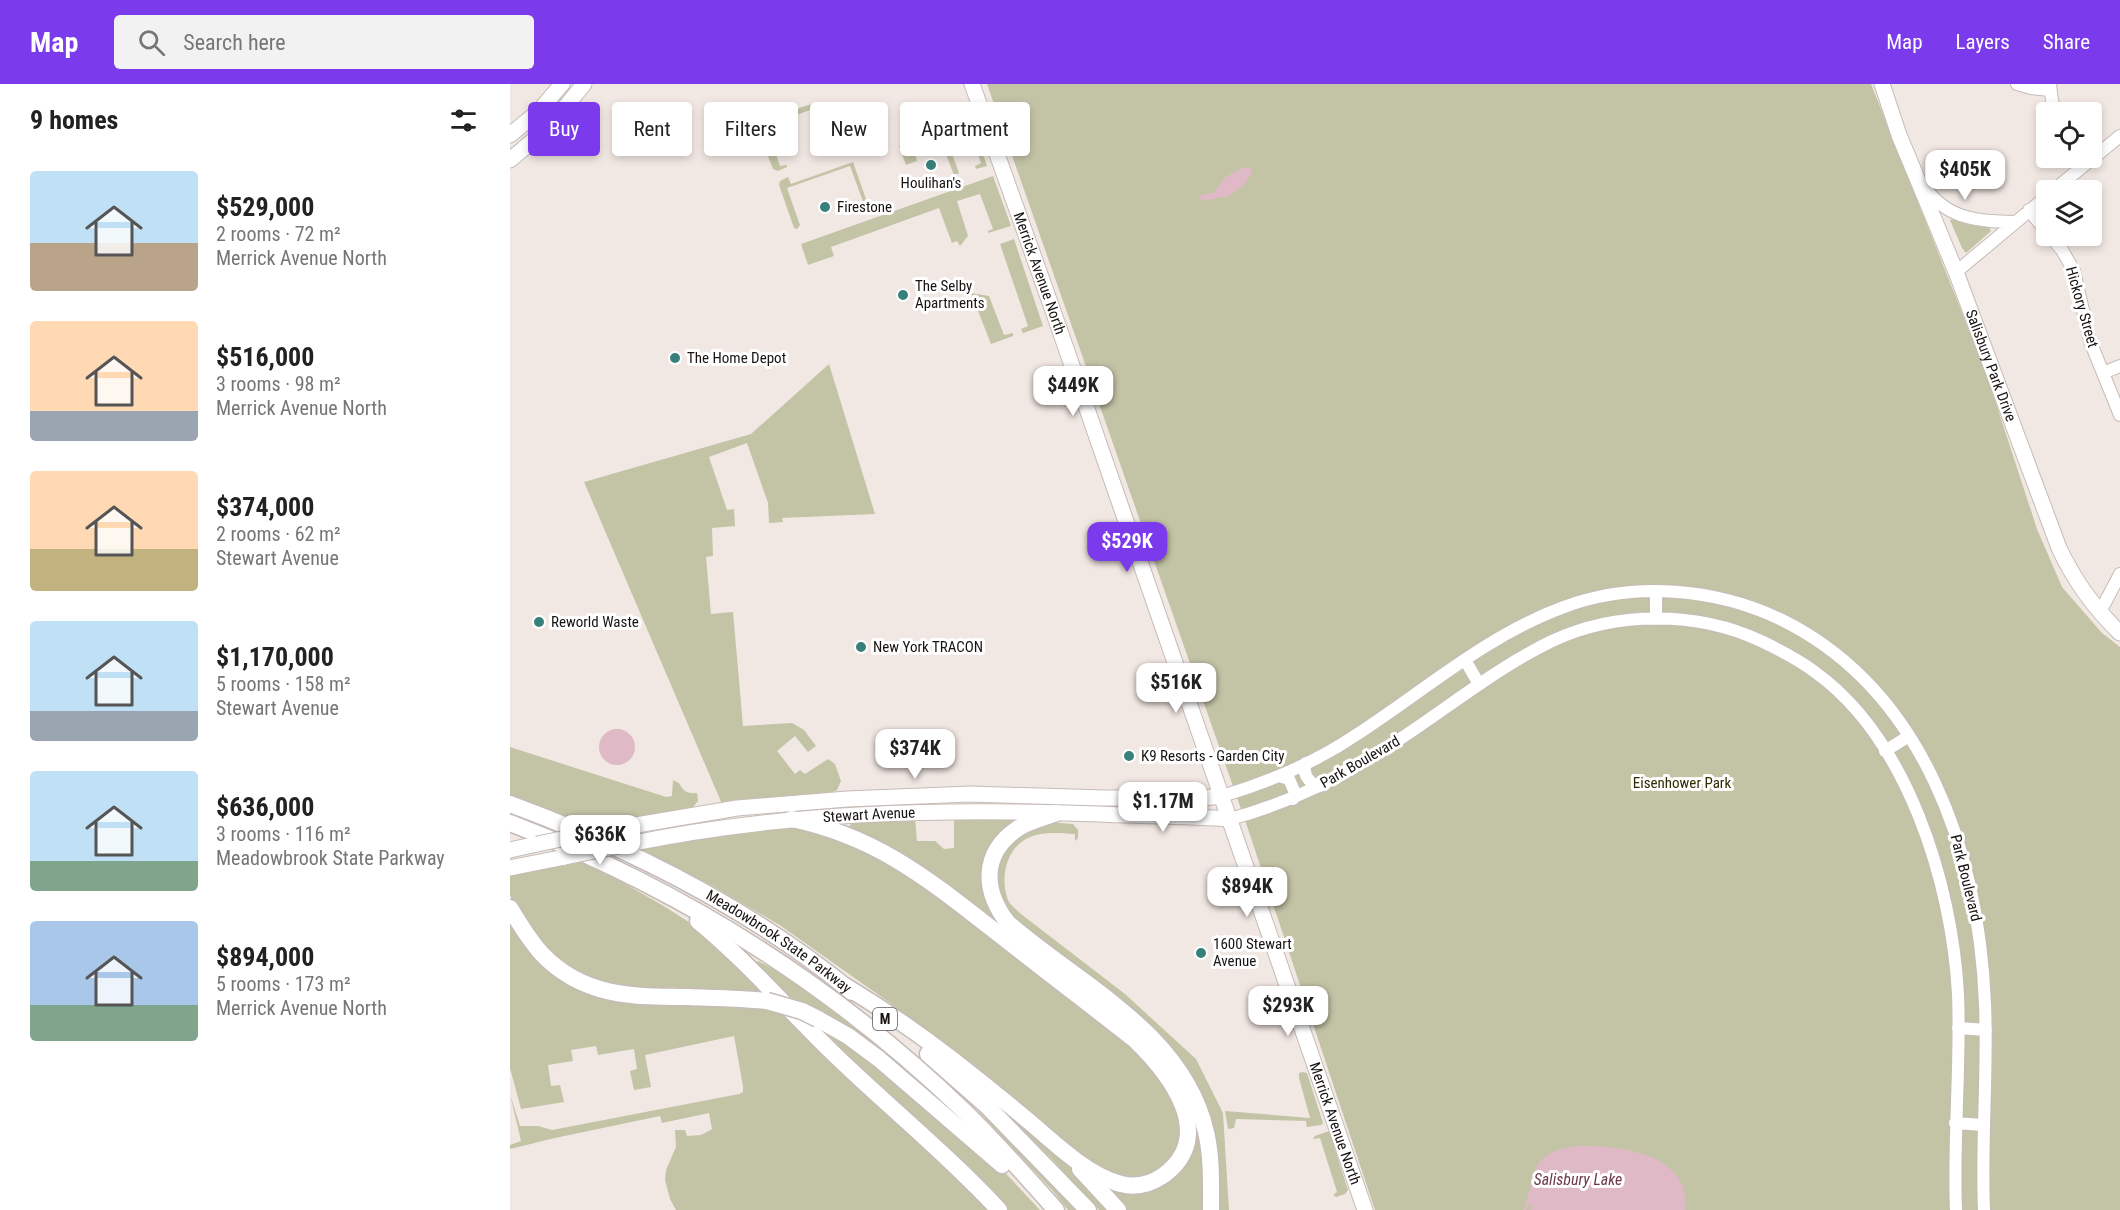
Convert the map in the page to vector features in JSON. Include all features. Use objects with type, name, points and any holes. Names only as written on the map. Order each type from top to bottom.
[{"type":"highway","name":"Meadowbrook State Parkway","points":[[510,804],[599,841],[705,892],[791,945],[946,1069],[987,1106],[1088,1210]]},
{"type":"highway","points":[[1056,813],[1017,829],[999,848],[991,867],[989,884],[992,899],[1008,923],[1124,1013],[1177,1067],[1187,1082],[1206,1131],[1211,1176],[1211,1210]]},
{"type":"highway","points":[[792,819],[823,825],[846,834],[906,864],[1135,1040],[1168,1075],[1183,1104],[1187,1125],[1186,1139],[1178,1160],[1157,1179],[1136,1185],[1109,1181],[1061,1150]]},
{"type":"highway","name":"Meadowbrook State Parkway","points":[[510,823],[598,860],[663,892],[769,955],[825,994],[872,1030],[963,1110],[1056,1210]]},
{"type":"highway","points":[[663,892],[738,955],[837,1057],[958,1168],[999,1210]]},
{"type":"highway","points":[[510,902],[514,915],[535,946],[551,962],[571,976],[599,989],[628,996],[767,1000],[802,1011],[818,1019],[848,1036],[879,1059],[974,1139],[1021,1184],[1056,1210]]},
{"type":"highway","points":[[845,986],[906,1024],[953,1060],[1061,1150],[1118,1210]]},
{"type":"main road","points":[[510,135],[538,111],[562,84]]},
{"type":"main road","points":[[510,160],[549,127],[584,84]]},
{"type":"main road","name":"Merrick Avenue North","points":[[972,84],[1053,308],[1365,1210]]},
{"type":"main road","name":"Salisbury Park Drive","points":[[1882,84],[1899,135],[1956,272],[2059,548],[2080,586],[2120,633]]},
{"type":"main road","points":[[954,811],[970,794]]},
{"type":"main road","name":"Stewart Avenue","points":[[510,850],[601,831],[738,808],[854,804],[970,794],[1104,798],[1222,796]]},
{"type":"main road","points":[[1008,795],[1021,812]]},
{"type":"main road","name":"Stewart Avenue","points":[[510,868],[686,832],[792,819],[854,804],[954,811],[1230,819]]},
{"type":"street","points":[[2017,84],[2031,88],[2050,87],[2054,102]]},
{"type":"street","points":[[2102,150],[2120,136]]},
{"type":"street","points":[[2066,180],[2079,168]]},
{"type":"street","points":[[1916,175],[1930,196],[1942,206],[1961,216],[1982,221],[2015,222]]},
{"type":"street","points":[[1956,272],[2036,205]]},
{"type":"street","points":[[2029,210],[2036,219]]},
{"type":"street","name":"Hickory Street","points":[[2058,246],[2067,256],[2074,271],[2085,325],[2120,415]]},
{"type":"street","points":[[2103,373],[2120,366]]},
{"type":"street","points":[[2100,612],[2120,574]]},
{"type":"street","name":"Park Boulevard","points":[[1222,796],[1279,776],[1354,737],[1512,630],[1565,606],[1611,595],[1656,592],[1709,596],[1738,602],[1799,628],[1831,649],[1855,670],[1875,691],[1909,736],[1930,771],[1948,810],[1962,852],[1980,932],[1986,1030],[1983,1125],[1984,1210]]},
{"type":"street","points":[[1656,592],[1656,619]]},
{"type":"street","name":"Park Boulevard","points":[[1230,819],[1269,809],[1320,786],[1396,742],[1479,684],[1553,640],[1596,626],[1628,620],[1688,621],[1717,626],[1750,636],[1781,650],[1815,672],[1840,693],[1864,721],[1905,785],[1927,835],[1949,917],[1955,957],[1958,1028],[1955,1123],[1956,1210]]},
{"type":"street","points":[[1466,660],[1479,684]]},
{"type":"street","points":[[1885,751],[1909,736]]},
{"type":"street","points":[[1306,763],[1304,771],[1307,778],[1311,783],[1320,786]]},
{"type":"street","points":[[1279,776],[1289,779],[1295,793],[1293,799]]},
{"type":"street","points":[[1958,1028],[1986,1030]]},
{"type":"street","points":[[1955,1123],[1983,1125]]},
{"type":"green space","name":"Eisenhower Park","points":[[987,84],[1871,84],[1986,373],[2037,529],[2062,587],[2102,633],[2120,647],[2120,1210],[1375,1210],[1248,829],[1012,156],[1030,156],[1030,102],[993,102]]},
{"type":"green space","points":[[810,104],[810,110],[798,114],[798,108]]},
{"type":"green space","points":[[768,156],[777,156],[780,166],[787,165],[778,171],[773,169]]},
{"type":"green space","points":[[903,156],[916,156],[917,161],[906,165]]},
{"type":"green space","points":[[947,156],[953,156],[959,173],[954,175]]},
{"type":"green space","points":[[979,156],[984,156],[987,166],[976,169],[975,166],[981,163]]},
{"type":"green space","points":[[853,162],[867,202],[864,204],[850,166],[787,188],[800,225],[797,229],[794,228],[779,185],[780,181],[788,177],[791,184]]},
{"type":"green space","points":[[993,176],[1011,226],[988,233],[993,229],[980,194],[957,201],[968,236],[960,246],[957,241],[952,243],[939,208],[831,247],[834,256],[808,265],[801,244]]},
{"type":"green space","points":[[1955,219],[1971,225],[1989,227],[1991,231],[1966,253],[1950,220]]},
{"type":"green space","points":[[1014,239],[1043,326],[1023,333],[1021,329],[1028,326],[1000,244]]},
{"type":"green space","points":[[971,293],[989,296],[1004,335],[1013,333],[1013,336],[991,344]]},
{"type":"green space","points":[[829,364],[875,514],[782,518],[783,522],[769,523],[768,503],[747,443],[709,457],[727,510],[734,509],[735,526],[712,528],[713,556],[706,557],[711,614],[733,612],[743,726],[792,723],[804,730],[816,746],[808,752],[795,736],[777,751],[795,774],[800,770],[805,774],[828,759],[835,764],[841,781],[837,790],[831,793],[722,804],[584,482],[751,434]]},
{"type":"green space","points":[[510,747],[666,797],[672,796],[673,780],[686,791],[697,793],[698,801],[692,808],[602,823],[601,820],[581,823],[510,798]]},
{"type":"green space","points":[[954,817],[1021,817],[1021,820],[1016,820],[1017,824],[991,849],[997,917],[992,921],[848,828],[853,822],[915,818],[917,841],[935,841],[944,849],[954,848]]},
{"type":"green space","points":[[1047,822],[1073,824],[1078,830],[1078,838],[1075,841],[1075,834],[1045,833],[1020,843],[1014,849],[1006,865],[1005,883],[1008,900],[1021,914],[1125,994],[1196,1059],[1223,1113],[1229,1210],[1215,1210],[1205,1111],[1001,907],[995,870],[1003,850],[1016,835]]},
{"type":"green space","points":[[780,827],[820,830],[892,860],[1112,1026],[1171,1089],[1182,1133],[1175,1155],[1161,1170],[1142,1179],[1119,1178],[1090,1165],[1044,1123],[984,1080],[890,1003],[781,926],[711,885],[638,850],[657,846],[657,843]]},
{"type":"green space","points":[[560,861],[562,866],[585,861],[703,931],[764,993],[670,987],[670,990],[623,989],[584,977],[547,950],[515,906],[510,895],[510,875]]},
{"type":"green space","points":[[510,917],[563,977],[778,1008],[989,1210],[676,1210],[670,1199],[665,1180],[666,1170],[676,1147],[675,1130],[685,1130],[687,1136],[701,1135],[712,1129],[709,1113],[662,1123],[660,1116],[510,1149],[510,1145],[521,1141],[510,1094],[520,1126],[538,1126],[552,1130],[739,1094],[743,1092],[743,1086],[734,1036],[645,1055],[651,1087],[634,1090],[630,1071],[637,1069],[634,1049],[598,1055],[596,1046],[571,1050],[573,1061],[548,1065],[551,1086],[560,1085],[564,1102],[521,1109],[510,1068]]},
{"type":"green space","points":[[758,961],[792,979],[873,1039],[867,1041],[790,999],[756,963]]},
{"type":"green space","points":[[817,1023],[838,1036],[994,1161],[1040,1210],[1007,1210],[851,1061]]},
{"type":"green space","points":[[1299,1073],[1307,1073],[1323,1123],[1321,1125],[1307,1127],[1306,1121],[1236,1119],[1234,1128],[1228,1129],[1225,1111],[1310,1118],[1299,1078]]},
{"type":"green space","points":[[1009,1111],[1057,1153],[1112,1210],[1099,1210],[1006,1114]]},
{"type":"green space","points":[[979,1112],[983,1112],[1079,1210],[1068,1210]]},
{"type":"green space","points":[[1199,1122],[1204,1148],[1205,1210],[1127,1210],[1101,1184],[1169,1177],[1193,1124]]},
{"type":"green space","points":[[1329,1131],[1348,1190],[1345,1194],[1336,1197],[1333,1195],[1337,1192],[1320,1138],[1313,1139]]},
{"type":"water","points":[[1244,167],[1251,168],[1252,173],[1244,185],[1229,196],[1202,201],[1199,198],[1202,194],[1214,193],[1224,178]]},
{"type":"water","points":[[617,729],[630,734],[635,747],[630,760],[617,765],[604,760],[599,747],[604,734]]},
{"type":"water","name":"Salisbury Lake","points":[[1578,1146],[1632,1151],[1650,1156],[1665,1164],[1677,1176],[1684,1191],[1685,1210],[1530,1210],[1532,1205],[1529,1203],[1526,1210],[1523,1210],[1537,1167],[1542,1160],[1561,1149]]},
{"type":"place","name":"Houlihan's","points":[[931,165]]},
{"type":"place","name":"Firestone","points":[[825,207]]},
{"type":"place","name":"The Selby Apartments","points":[[903,295]]},
{"type":"place","name":"The Home Depot","points":[[675,358]]},
{"type":"place","name":"Reworld Waste","points":[[539,622]]},
{"type":"place","name":"New York TRACON","points":[[861,647]]},
{"type":"place","name":"K9 Resorts - Garden City","points":[[1129,756]]},
{"type":"place","name":"1600 Stewart Avenue","points":[[1201,953]]}]
